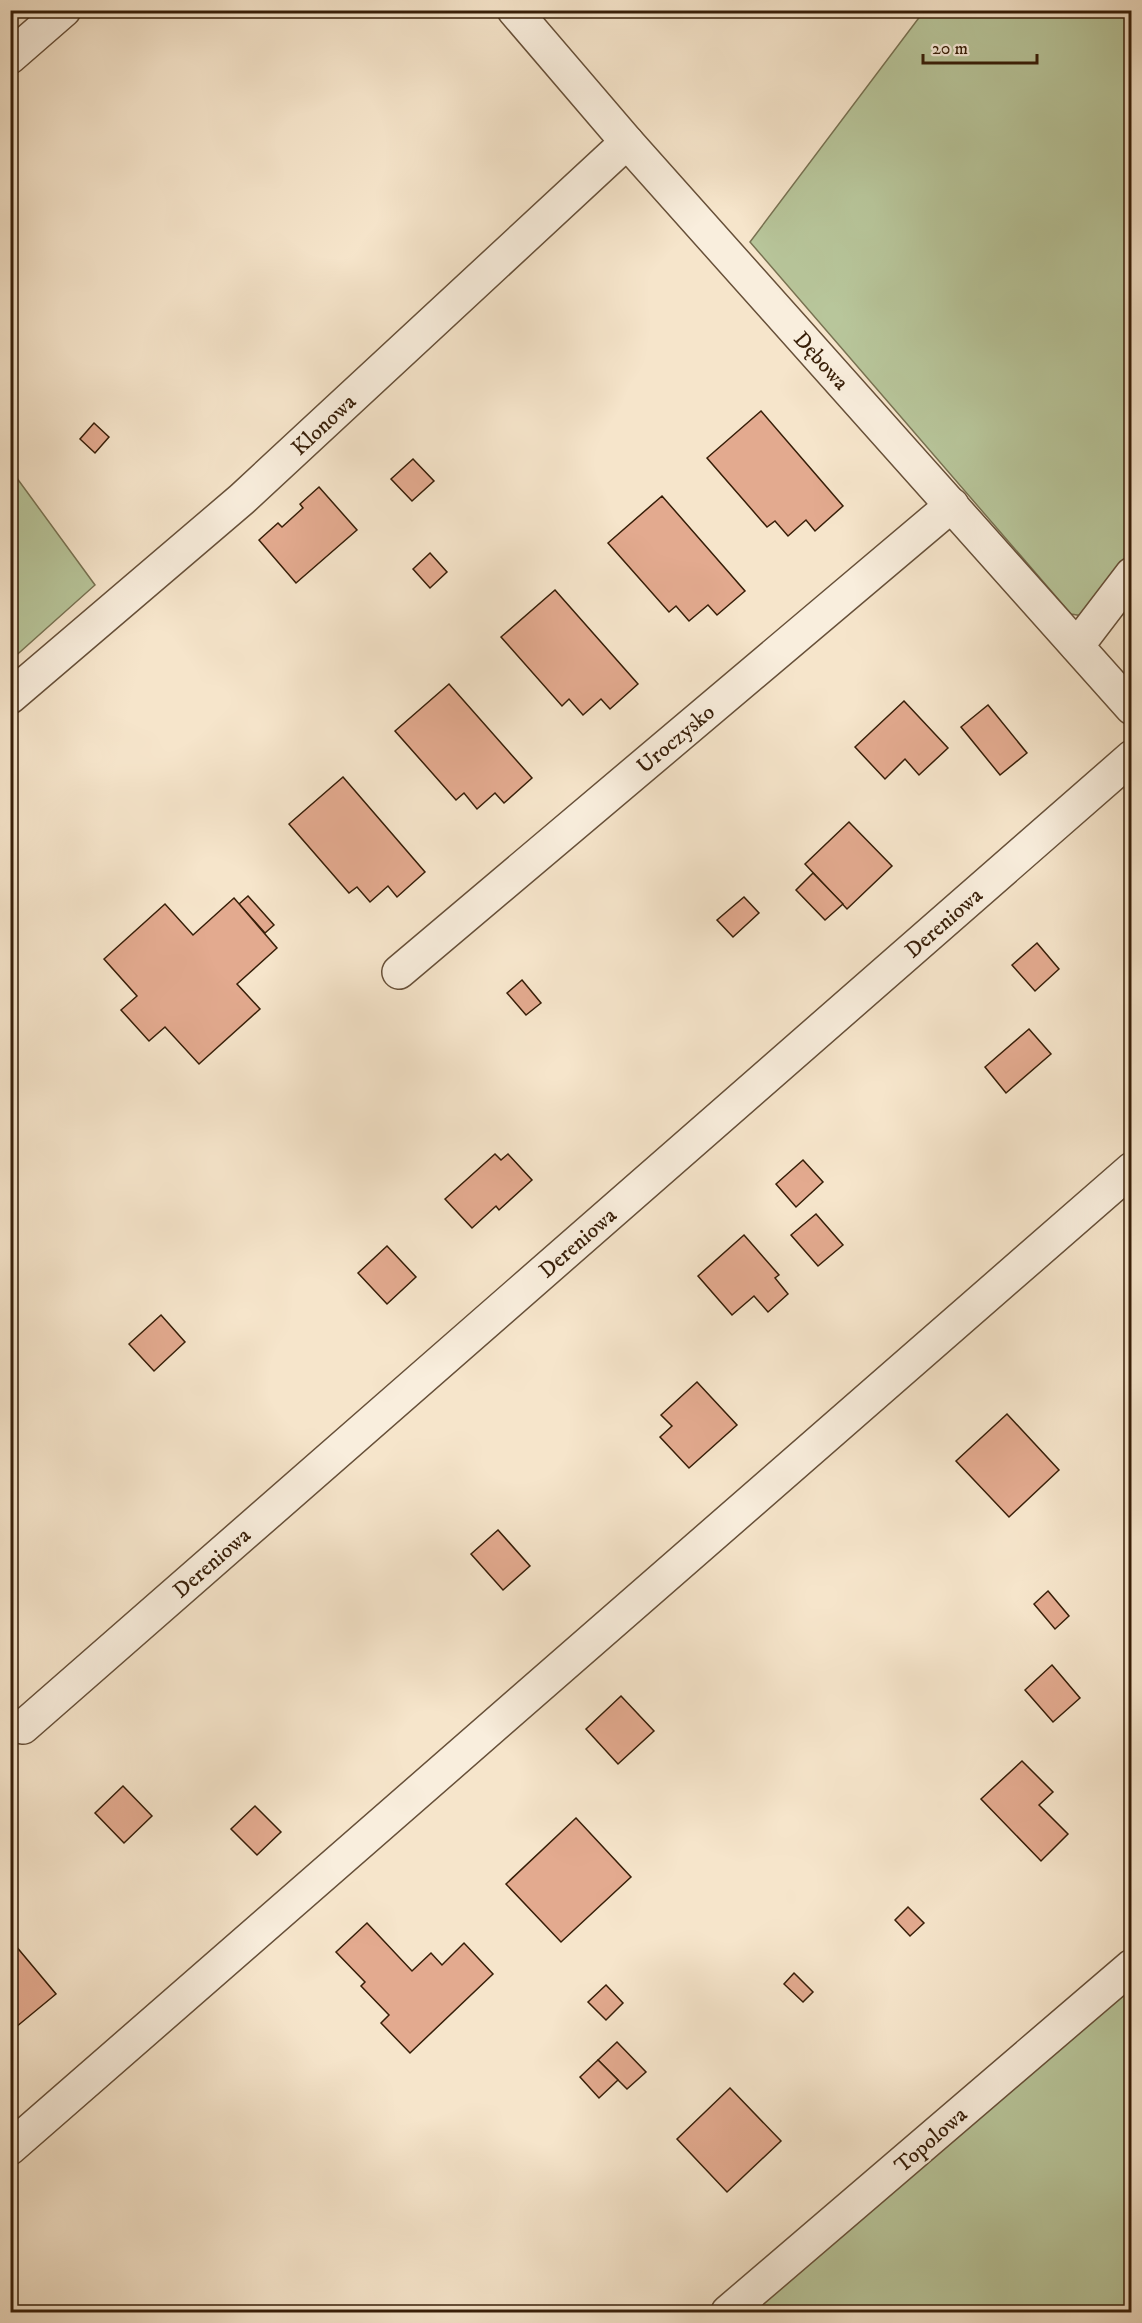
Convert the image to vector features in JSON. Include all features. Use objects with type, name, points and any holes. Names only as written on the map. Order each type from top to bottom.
[{"type":"street","points":[[10,57],[64,10]]},
{"type":"street","name":"Dębowa","points":[[514,10],[627,142],[1131,708]]},
{"type":"street","name":"Klonowa","points":[[10,697],[242,499],[627,142]]},
{"type":"street","name":"Uroczysko","points":[[399,972],[952,505]]},
{"type":"street","points":[[1077,646],[1131,574]]},
{"type":"street","name":"Dereniowa","points":[[23,1727],[1131,757]]},
{"type":"street","points":[[10,2148],[1131,1169]]},
{"type":"street","name":"Topolowa","points":[[728,2313],[1131,1966]]},
{"type":"green space","points":[[924,11],[1131,11],[1131,562],[1089,617],[1071,614],[750,242]]},
{"type":"green space","points":[[11,470],[95,585],[10,660]]},
{"type":"green space","points":[[1131,1979],[1131,2312],[749,2312]]},
{"type":"building","points":[[761,411],[843,506],[815,531],[806,520],[788,536],[775,521],[767,527],[707,458]]},
{"type":"building","points":[[94,423],[109,437],[95,453],[80,439]]},
{"type":"building","points":[[413,459],[434,481],[412,501],[391,479]]},
{"type":"building","points":[[319,487],[357,530],[296,583],[259,540],[278,523],[282,527],[303,508],[300,504]]},
{"type":"building","points":[[662,496],[745,591],[717,615],[708,605],[689,621],[676,606],[669,612],[608,543]]},
{"type":"building","points":[[430,553],[447,572],[430,588],[413,569]]},
{"type":"building","points":[[555,590],[638,684],[610,709],[601,699],[583,715],[569,699],[562,706],[501,637]]},
{"type":"building","points":[[449,684],[532,778],[504,803],[495,793],[477,809],[464,793],[456,800],[395,731]]},
{"type":"building","points":[[904,701],[948,748],[919,775],[905,759],[885,779],[855,747]]},
{"type":"building","points":[[988,705],[1027,753],[1000,775],[961,727]]},
{"type":"building","points":[[343,777],[425,872],[397,897],[388,886],[370,902],[357,887],[349,893],[289,824]]},
{"type":"building","points":[[849,822],[892,866],[847,909],[805,864]]},
{"type":"building","points":[[813,873],[843,904],[825,920],[796,890]]},
{"type":"building","points":[[248,896],[274,925],[265,933],[239,904]]},
{"type":"building","points":[[744,897],[759,913],[733,937],[717,920]]},
{"type":"building","points":[[234,898],[277,948],[237,984],[260,1009],[199,1064],[165,1027],[149,1041],[121,1010],[137,996],[104,959],[165,904],[193,935]]},
{"type":"building","points":[[1037,943],[1059,969],[1035,991],[1012,965]]},
{"type":"building","points":[[522,980],[541,1003],[526,1015],[507,993]]},
{"type":"building","points":[[1029,1029],[1051,1054],[1006,1093],[985,1067]]},
{"type":"building","points":[[495,1154],[501,1160],[508,1154],[532,1180],[499,1210],[496,1206],[472,1228],[445,1199]]},
{"type":"building","points":[[803,1160],[823,1182],[796,1207],[776,1184]]},
{"type":"building","points":[[816,1214],[843,1245],[818,1266],[791,1235]]},
{"type":"building","points":[[744,1235],[779,1275],[775,1278],[788,1294],[768,1312],[754,1296],[732,1315],[698,1276]]},
{"type":"building","points":[[387,1246],[416,1277],[387,1304],[358,1273]]},
{"type":"building","points":[[161,1315],[185,1342],[154,1371],[129,1344]]},
{"type":"building","points":[[697,1382],[737,1425],[689,1468],[660,1437],[672,1426],[661,1415]]},
{"type":"building","points":[[1007,1414],[1059,1470],[1009,1517],[956,1461]]},
{"type":"building","points":[[498,1530],[530,1566],[503,1590],[471,1554]]},
{"type":"building","points":[[1048,1591],[1069,1616],[1055,1629],[1034,1604]]},
{"type":"building","points":[[1052,1665],[1080,1698],[1053,1722],[1025,1690]]},
{"type":"building","points":[[621,1696],[654,1731],[618,1764],[586,1729]]},
{"type":"building","points":[[1022,1761],[1053,1792],[1039,1805],[1068,1834],[1041,1861],[981,1799]]},
{"type":"building","points":[[123,1786],[152,1816],[124,1843],[95,1813]]},
{"type":"building","points":[[255,1806],[281,1832],[257,1855],[231,1829]]},
{"type":"building","points":[[576,1818],[631,1877],[561,1942],[506,1884]]},
{"type":"building","points":[[908,1907],[924,1923],[910,1936],[895,1920]]},
{"type":"building","points":[[367,1923],[412,1971],[431,1953],[442,1965],[464,1943],[493,1974],[410,2053],[381,2023],[389,2015],[361,1986],[365,1982],[336,1952]]},
{"type":"building","points":[[10,1939],[56,1994],[10,2032]]},
{"type":"building","points":[[794,1973],[813,1992],[803,2002],[784,1984]]},
{"type":"building","points":[[606,1985],[623,2003],[606,2020],[588,2002]]},
{"type":"building","points":[[617,2042],[646,2072],[627,2089],[598,2060]]},
{"type":"building","points":[[598,2060],[618,2080],[599,2098],[580,2077]]},
{"type":"building","points":[[730,2088],[781,2141],[727,2192],[677,2139]]}]
